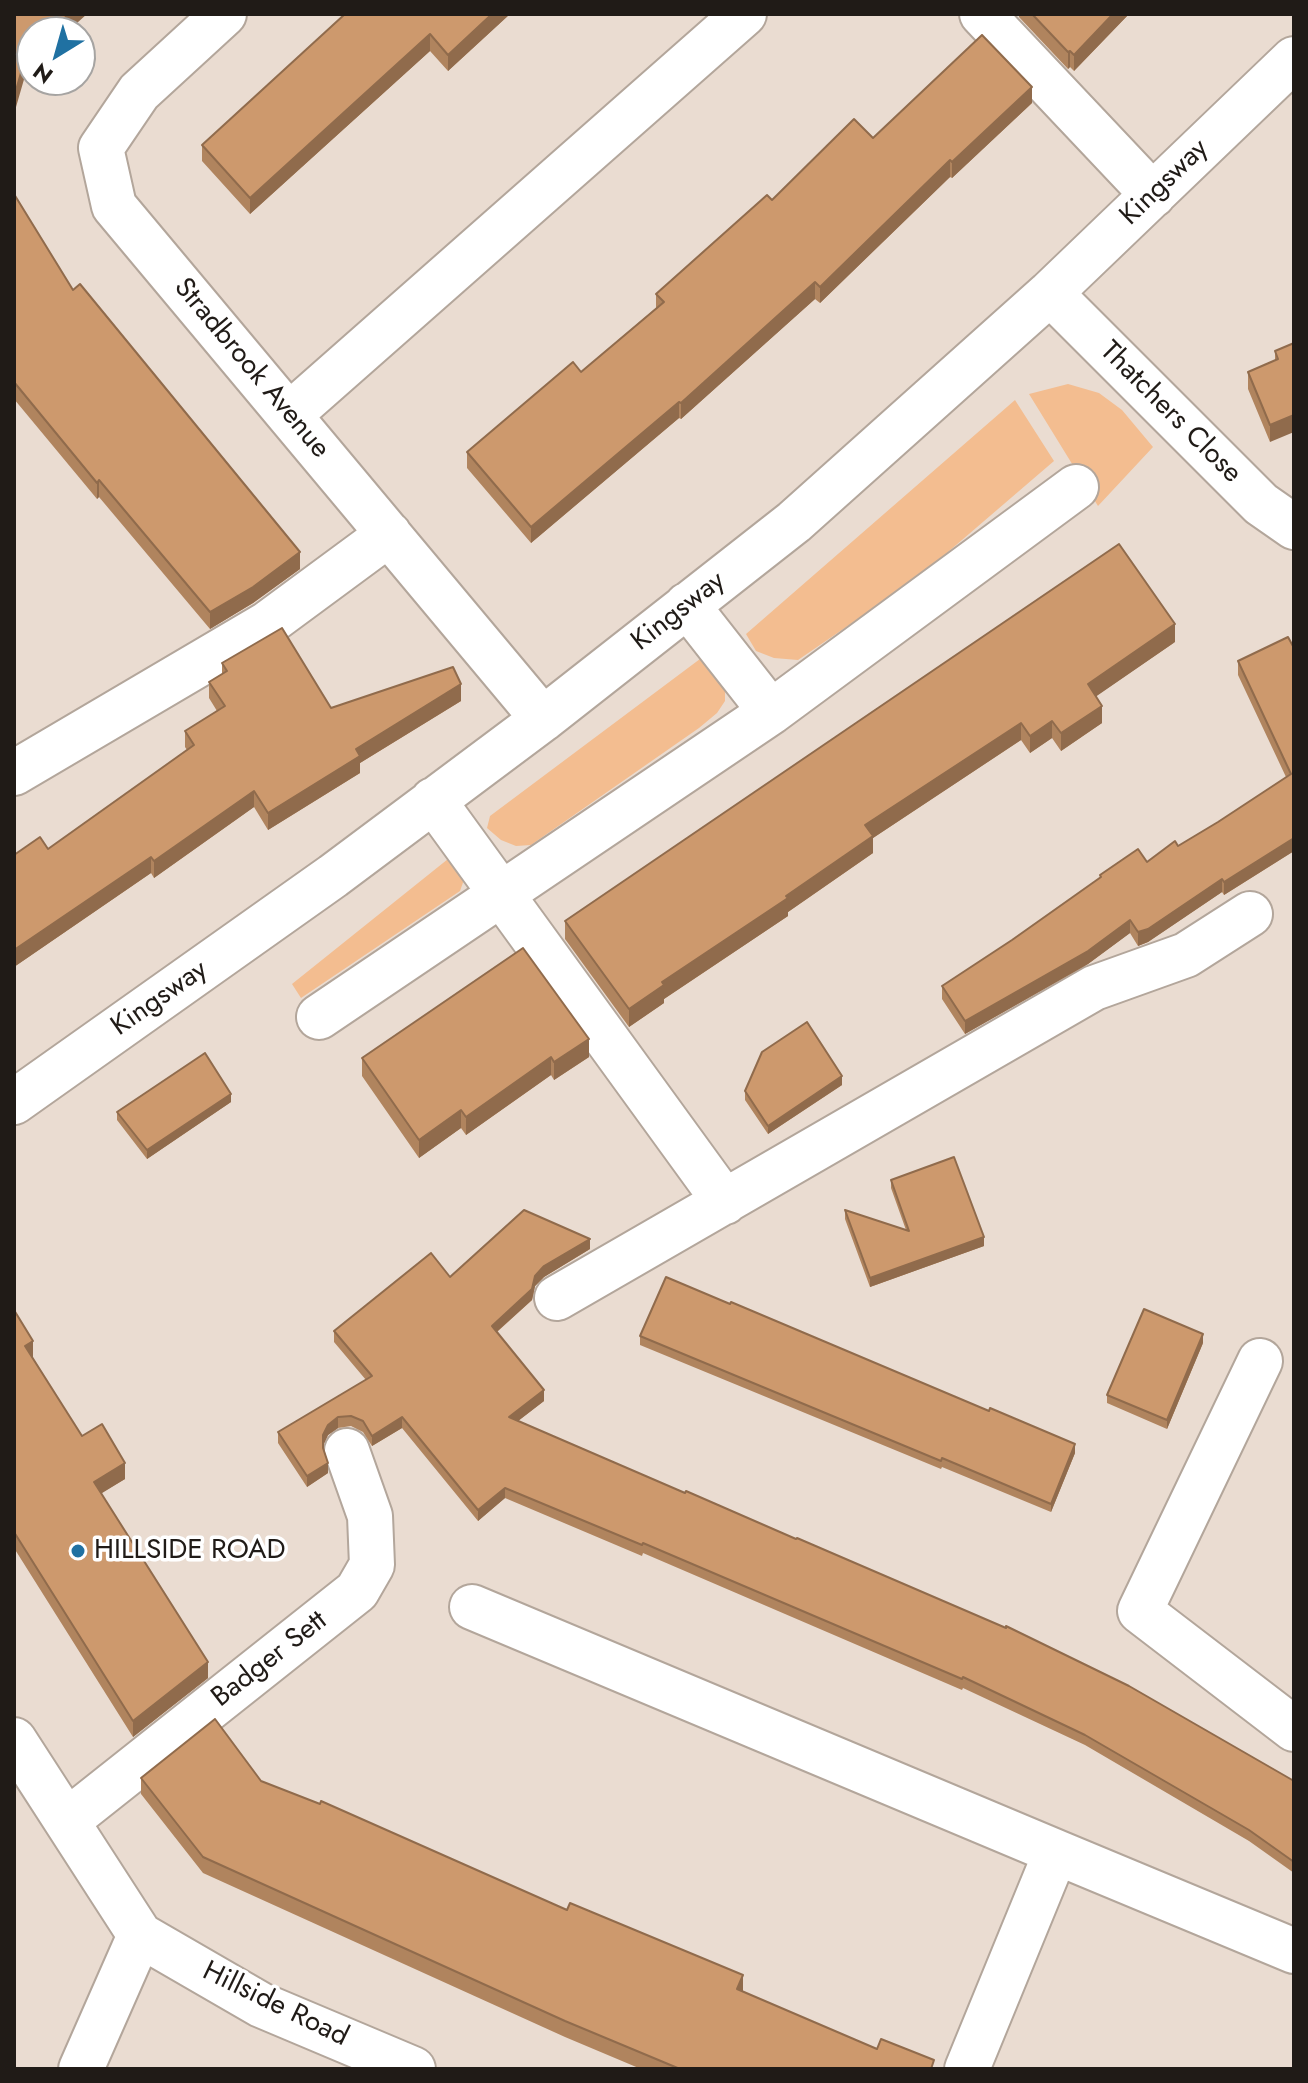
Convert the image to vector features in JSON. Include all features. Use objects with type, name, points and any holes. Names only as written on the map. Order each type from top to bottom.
[{"type":"street","name":"Stradbrook Avenue","points":[[224,14],[139,92],[101,148],[114,206],[543,719]]},
{"type":"street","points":[[289,415],[744,14]]},
{"type":"street","points":[[982,14],[1153,195]]},
{"type":"street","name":"Kingsway","points":[[14,1102],[333,876],[543,719],[794,522],[1050,293],[1294,59]]},
{"type":"street","name":"Thatchers Close","points":[[1050,293],[1261,504],[1294,527]]},
{"type":"street","points":[[319,1017],[771,712],[1076,487]]},
{"type":"street","points":[[14,773],[267,624],[389,534]]},
{"type":"street","points":[[687,605],[771,712]]},
{"type":"street","points":[[433,800],[725,1202]]},
{"type":"street","points":[[557,1298],[1094,988],[1186,955],[1250,914]]},
{"type":"street","points":[[1260,1361],[1140,1611],[1294,1729]]},
{"type":"street","name":"Badger Sett","points":[[67,1821],[357,1591],[372,1565],[370,1516],[347,1451]]},
{"type":"street","points":[[472,1607],[1294,1951]]},
{"type":"street","points":[[14,1740],[140,1935],[81,2069]]},
{"type":"street","points":[[967,2069],[1056,1852]]},
{"type":"street","name":"Hillside Road","points":[[140,1935],[261,2005],[413,2069]]},
{"type":"shaded area","points":[[1068,384],[1099,393],[1122,410],[1153,447],[1098,506],[1029,394]]},
{"type":"shaded area","points":[[1015,400],[1054,461],[941,558],[798,660],[774,658],[756,651],[746,634]]},
{"type":"shaded area","points":[[704,656],[725,678],[725,701],[717,713],[699,728],[531,845],[516,846],[501,840],[487,828],[490,816]]},
{"type":"shaded area","points":[[453,855],[466,874],[460,891],[301,998],[292,984]]},
{"type":"building","points":[[14,14],[69,14],[16,16],[14,97]]},
{"type":"building","points":[[345,14],[492,14],[448,55],[430,34],[250,198],[202,145]]},
{"type":"building","points":[[1032,14],[1113,14],[1074,55]]},
{"type":"building","points":[[982,35],[1032,87],[952,162],[950,160],[820,287],[815,282],[681,403],[531,527],[467,452],[573,362],[581,372],[664,302],[656,294],[767,195],[772,200],[854,119],[873,138]]},
{"type":"building","points":[[14,194],[73,290],[80,284],[300,552],[253,587],[210,612],[14,382]]},
{"type":"building","points":[[1294,343],[1294,415],[1270,425],[1248,372],[1278,359],[1275,351]]},
{"type":"building","points":[[1119,544],[1175,624],[1088,684],[1102,706],[1061,733],[1052,721],[1030,736],[1021,723],[865,825],[873,836],[786,896],[788,898],[662,982],[664,985],[629,1009],[565,921]]},
{"type":"building","points":[[282,628],[331,708],[453,667],[461,684],[356,749],[360,756],[268,813],[254,791],[154,861],[151,857],[14,950],[14,855],[40,837],[48,849],[194,745],[185,731],[225,706],[209,682],[227,671],[222,663]]},
{"type":"building","points":[[1288,637],[1294,648],[1294,838],[1224,882],[1222,879],[1148,929],[1138,932],[1130,920],[1088,951],[965,1021],[942,986],[1012,940],[1138,849],[1147,862],[1175,841],[1178,846],[1291,774],[1238,661]]},
{"type":"building","points":[[523,948],[589,1039],[554,1062],[551,1057],[466,1117],[461,1110],[419,1140],[362,1058]]},
{"type":"building","points":[[807,1022],[842,1076],[768,1126],[745,1091],[762,1052]]},
{"type":"building","points":[[205,1053],[231,1094],[147,1150],[117,1112]]},
{"type":"building","points":[[954,1157],[984,1237],[870,1278],[845,1210],[909,1231],[891,1180]]},
{"type":"building","points":[[524,1210],[590,1239],[544,1266],[535,1276],[532,1289],[492,1326],[544,1390],[509,1417],[1006,1626],[1129,1686],[1294,1781],[1294,1862],[1249,1830],[1085,1735],[963,1677],[505,1488],[478,1510],[402,1417],[372,1436],[363,1421],[351,1416],[338,1417],[328,1425],[323,1435],[328,1463],[307,1476],[278,1432],[372,1376],[334,1331],[431,1253],[450,1277]]},
{"type":"building","points":[[666,1277],[1075,1444],[1051,1504],[640,1336]]},
{"type":"building","points":[[1144,1309],[1203,1334],[1167,1420],[1107,1395]]},
{"type":"building","points":[[14,1310],[33,1341],[25,1346],[82,1436],[102,1424],[125,1463],[94,1482],[208,1662],[133,1721],[14,1532]]},
{"type":"building","points":[[215,1719],[261,1781],[320,1804],[321,1801],[567,1910],[570,1903],[743,1975],[737,1989],[877,2049],[881,2039],[934,2060],[931,2069],[680,2069],[565,2021],[203,1857],[141,1778]]},
{"type":"place","name":"HILLSIDE ROAD","points":[[78,1551]]}]
